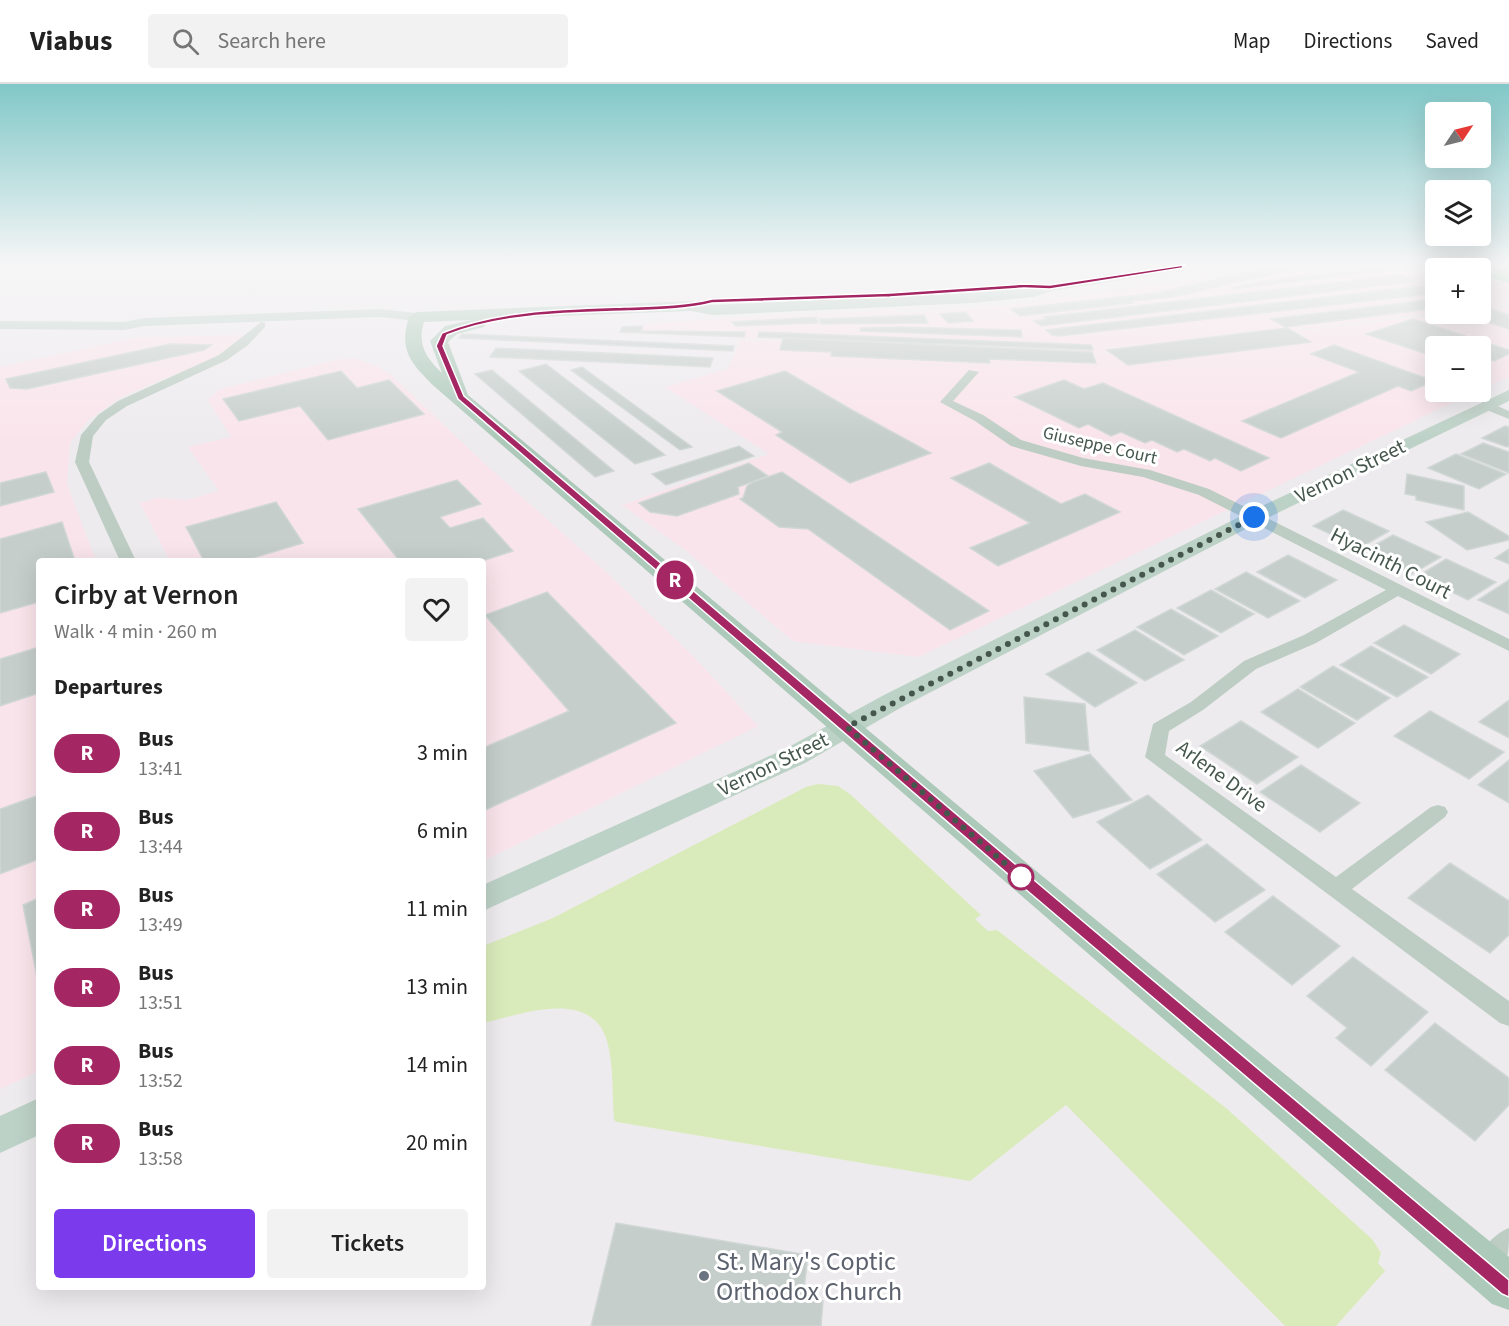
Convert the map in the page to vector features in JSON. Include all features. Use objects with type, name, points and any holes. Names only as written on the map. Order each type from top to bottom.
[{"type":"main road","points":[[0,325],[124,326],[140,329],[285,325]]},
{"type":"main road","points":[[124,326],[129,325]]},
{"type":"main road","points":[[414,325],[411,333],[416,355],[431,372],[1029,884],[1498,1278]]},
{"type":"main road","points":[[460,397],[440,346],[444,334],[470,325]]},
{"type":"main road","name":"Vernon Street","points":[[486,898],[795,756],[1254,517],[1509,395]]},
{"type":"main road","points":[[0,1135],[36,1117]]},
{"type":"street","points":[[127,558],[82,462],[82,448],[87,435],[123,405],[215,362],[255,334],[261,326]]},
{"type":"street","name":"Giuseppe Court","points":[[973,372],[946,402],[979,418],[1016,443],[1081,462],[1145,473],[1204,492],[1254,517]]},
{"type":"street","points":[[1486,405],[1509,415]]},
{"type":"street","name":"Hyacinth Court","points":[[1254,517],[1509,646]]},
{"type":"street","name":"Arlene Drive","points":[[1398,590],[1310,639],[1250,664],[1197,706],[1160,728],[1155,757],[1509,1015]]},
{"type":"street","points":[[1336,889],[1437,812]]},
{"type":"street","points":[[1498,1278],[1509,1242]]},
{"type":"shaded area","points":[[638,325],[1336,325],[1103,353],[620,333],[624,326]]},
{"type":"shaded area","points":[[1349,325],[1509,325],[1509,377],[1491,385],[1491,336],[1425,336],[1425,402],[1454,402],[918,657],[793,641],[685,550],[622,505],[769,454],[665,387],[728,369],[740,340],[1105,354]]},
{"type":"shaded area","points":[[246,335],[214,358],[123,396],[88,420],[70,443],[67,484],[95,558],[36,558],[36,1072],[0,1089],[0,367],[139,337]]},
{"type":"shaded area","points":[[355,358],[379,367],[391,375],[486,465],[604,570],[693,656],[758,726],[486,860],[486,558],[168,558],[140,503],[157,498],[187,500],[219,491],[188,447],[231,437],[208,400],[220,389],[336,360]]},
{"type":"green space","points":[[818,784],[838,786],[851,795],[981,915],[975,919],[988,931],[997,930],[1226,1108],[1372,1239],[1381,1253],[1378,1263],[1385,1271],[1336,1326],[1285,1326],[1066,1105],[970,1181],[617,1122],[614,1120],[612,1070],[607,1041],[599,1024],[586,1014],[570,1009],[553,1009],[486,1022],[486,945],[553,918],[806,787]]},
{"type":"building","points":[[1089,325],[1156,325],[1059,336],[1052,335],[1046,330]]},
{"type":"building","points":[[1394,325],[1431,325],[1466,336],[1425,336],[1425,353],[1366,334]]},
{"type":"building","points":[[1496,325],[1509,325],[1509,329]]},
{"type":"building","points":[[643,326],[641,331],[745,332],[744,337],[620,332],[622,327]]},
{"type":"building","points":[[861,328],[1021,330],[1022,337],[860,331]]},
{"type":"building","points":[[1287,328],[1311,342],[1128,365],[1107,350]]},
{"type":"building","points":[[759,332],[1091,345],[1093,350],[758,337]]},
{"type":"building","points":[[462,334],[734,346],[733,351],[459,338]]},
{"type":"building","points":[[783,338],[1092,352],[1096,363],[989,359],[990,363],[831,356],[832,352],[780,350]]},
{"type":"building","points":[[170,344],[211,345],[204,350],[27,389],[10,388],[6,379]]},
{"type":"building","points":[[1491,344],[1509,350],[1509,354],[1491,360]]},
{"type":"building","points":[[1334,345],[1425,378],[1425,385],[1411,391],[1398,386],[1281,438],[1242,421],[1359,372],[1311,354]]},
{"type":"building","points":[[496,348],[713,358],[710,367],[490,357]]},
{"type":"building","points":[[546,364],[665,455],[635,464],[519,371]]},
{"type":"building","points":[[582,367],[692,447],[680,450],[571,370]]},
{"type":"building","points":[[492,370],[614,471],[595,477],[475,374]]},
{"type":"building","points":[[341,371],[357,388],[389,380],[424,414],[328,440],[300,406],[239,421],[223,399]]},
{"type":"building","points":[[785,371],[931,453],[850,483],[776,435],[782,432],[717,391]]},
{"type":"building","points":[[1064,380],[1084,389],[1103,383],[1269,458],[1241,471],[1215,458],[1210,461],[1184,449],[1177,452],[1152,440],[1145,443],[1121,432],[1111,436],[1088,424],[1079,428],[1015,397]]},
{"type":"building","points":[[1505,426],[1509,427],[1509,446],[1482,438]]},
{"type":"building","points":[[1483,443],[1509,452],[1509,473],[1461,454]]},
{"type":"building","points":[[739,446],[754,456],[666,485],[652,474]]},
{"type":"building","points":[[1456,454],[1506,474],[1479,489],[1428,468]]},
{"type":"building","points":[[749,463],[768,476],[738,487],[739,494],[677,516],[650,512],[639,503]]},
{"type":"building","points":[[989,463],[1061,504],[1085,494],[1120,512],[998,566],[970,548],[1030,523],[951,478]]},
{"type":"building","points":[[46,472],[54,492],[0,506],[0,483]]},
{"type":"building","points":[[782,472],[989,611],[950,630],[808,529],[779,527],[740,499],[743,498],[747,486],[753,482]]},
{"type":"building","points":[[1407,474],[1464,486],[1464,510],[1416,500],[1416,496],[1405,494]]},
{"type":"building","points":[[457,480],[481,504],[440,517],[450,528],[483,518],[513,551],[486,560],[397,558],[358,509]]},
{"type":"building","points":[[276,502],[303,543],[253,558],[202,558],[186,527]]},
{"type":"building","points":[[1343,510],[1389,531],[1360,548],[1313,526]]},
{"type":"building","points":[[1468,512],[1509,536],[1509,540],[1467,550],[1426,522]]},
{"type":"building","points":[[62,522],[74,558],[36,558],[36,603],[0,613],[0,539]]},
{"type":"building","points":[[1393,535],[1441,557],[1412,574],[1364,551]]},
{"type":"building","points":[[1509,549],[1509,564],[1495,558]]},
{"type":"building","points":[[1288,555],[1337,580],[1305,598],[1257,572]]},
{"type":"building","points":[[1446,559],[1496,582],[1468,600],[1418,576]]},
{"type":"building","points":[[1246,572],[1300,601],[1268,618],[1215,589]]},
{"type":"building","points":[[1509,580],[1509,614],[1478,600]]},
{"type":"building","points":[[1211,590],[1254,614],[1221,633],[1177,608]]},
{"type":"building","points":[[547,592],[676,723],[486,810],[486,747],[569,711],[486,615]]},
{"type":"building","points":[[1171,609],[1218,636],[1184,655],[1137,627]]},
{"type":"building","points":[[1404,625],[1460,654],[1431,674],[1374,643]]},
{"type":"building","points":[[1135,630],[1184,660],[1145,681],[1097,650]]},
{"type":"building","points":[[1371,646],[1428,677],[1397,697],[1340,665]]},
{"type":"building","points":[[36,648],[36,694],[0,706],[0,659]]},
{"type":"building","points":[[1088,652],[1137,683],[1095,707],[1046,674]]},
{"type":"building","points":[[1333,666],[1390,698],[1357,720],[1300,687]]},
{"type":"building","points":[[1298,689],[1355,723],[1318,748],[1261,712]]},
{"type":"building","points":[[1024,697],[1085,704],[1089,751],[1026,743]]},
{"type":"building","points":[[1509,701],[1509,738],[1479,722]]},
{"type":"building","points":[[1430,711],[1504,752],[1469,779],[1394,736]]},
{"type":"building","points":[[1241,721],[1298,757],[1257,784],[1200,746]]},
{"type":"building","points":[[1090,754],[1132,800],[1073,818],[1034,771]]},
{"type":"building","points":[[1509,760],[1509,803],[1478,785]]},
{"type":"building","points":[[1301,765],[1360,803],[1320,832],[1260,792]]},
{"type":"building","points":[[1148,795],[1202,840],[1150,869],[1097,822]]},
{"type":"building","points":[[36,796],[36,860],[0,874],[0,809]]},
{"type":"building","points":[[1207,844],[1265,890],[1215,922],[1157,874]]},
{"type":"building","points":[[1450,863],[1509,901],[1509,935],[1490,953],[1408,898]]},
{"type":"building","points":[[1273,896],[1340,946],[1292,985],[1225,932]]},
{"type":"building","points":[[36,899],[36,972],[23,905]]},
{"type":"building","points":[[1353,957],[1428,1012],[1371,1066],[1336,1038],[1347,1028],[1307,996]]},
{"type":"building","points":[[1435,1023],[1509,1078],[1509,1105],[1475,1141],[1385,1070]]},
{"type":"building","name":"St. Mary's Coptic Orthodox Church","points":[[616,1223],[808,1255],[803,1298],[823,1301],[821,1326],[591,1326]]},
{"type":"bus line","name":"R","points":[[467,325],[444,334],[440,341],[460,397],[1029,884],[1509,1287]]},
{"type":"place","name":"St. Mary's Coptic Orthodox Church","points":[[704,1276]]},
{"type":"route","points":[[1021,877],[1029,884],[847,727],[910,692],[1254,517]]}]
